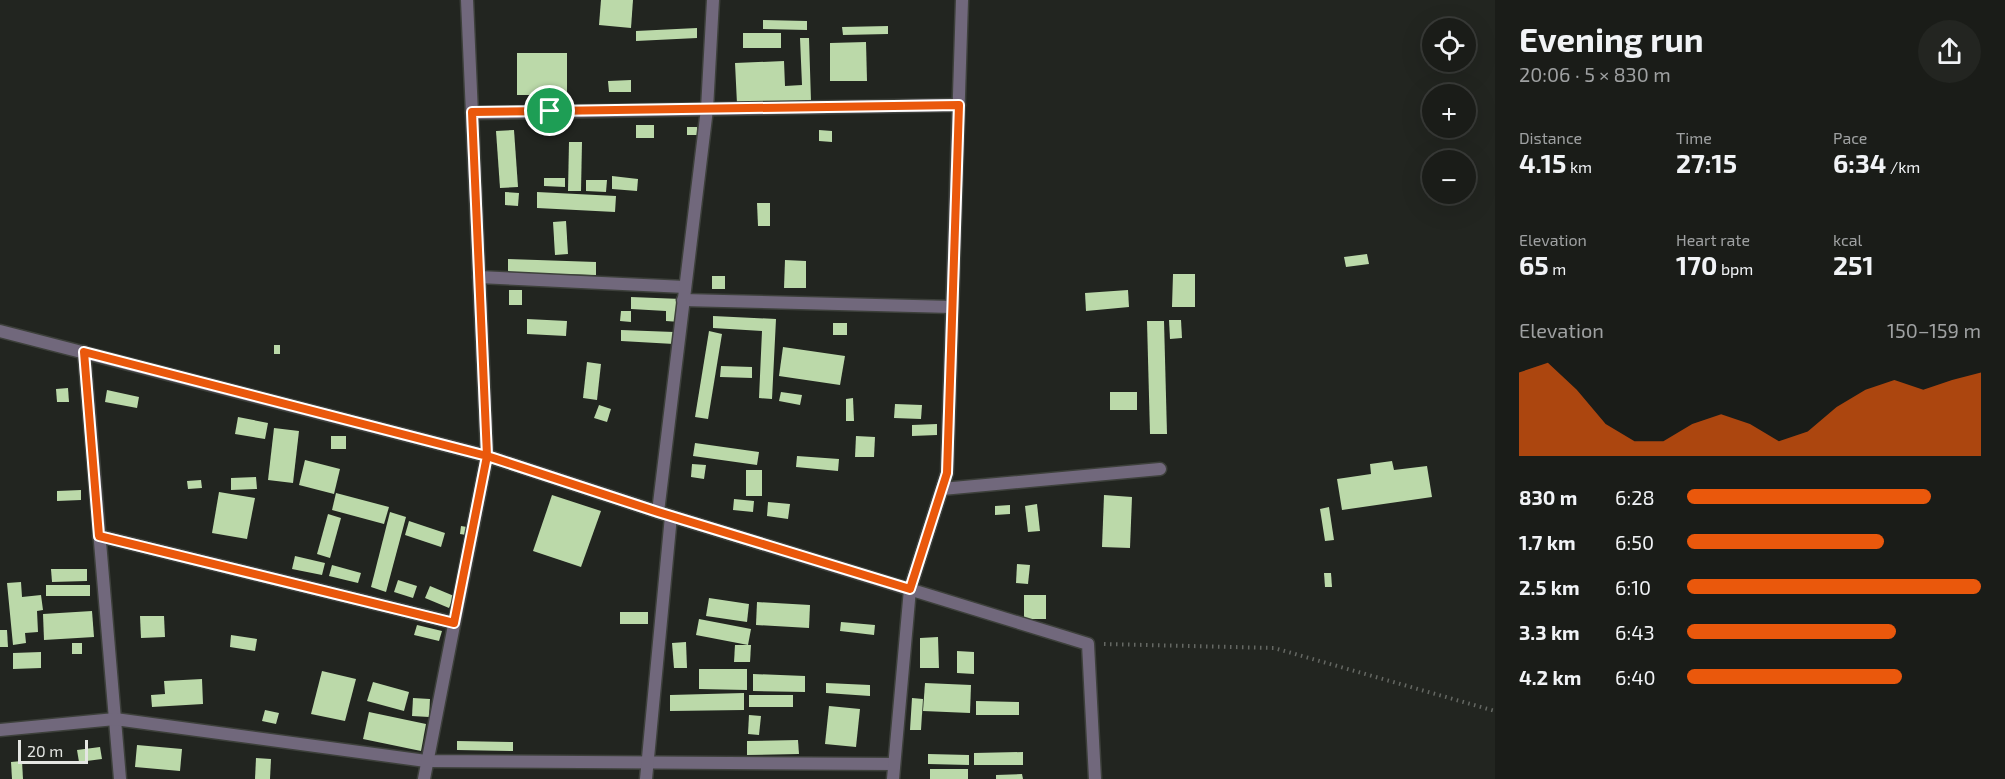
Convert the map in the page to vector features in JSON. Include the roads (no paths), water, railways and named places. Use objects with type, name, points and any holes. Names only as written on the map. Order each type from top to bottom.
[{"type":"street","points":[[424,779],[487,456],[467,0]]},
{"type":"street","points":[[658,512],[707,109],[713,0]]},
{"type":"street","points":[[893,779],[910,589],[947,473],[962,0]]},
{"type":"street","points":[[472,112],[959,105]]},
{"type":"street","points":[[479,277],[685,287]]},
{"type":"street","points":[[684,300],[952,307]]},
{"type":"street","points":[[0,331],[487,456],[658,512],[1088,644],[1095,779]]},
{"type":"street","points":[[84,352],[120,779]]},
{"type":"street","points":[[942,489],[1160,469]]},
{"type":"street","points":[[646,779],[671,516]]},
{"type":"street","points":[[99,536],[454,623]]},
{"type":"street","points":[[0,730],[115,719],[426,761],[894,764]]}]
